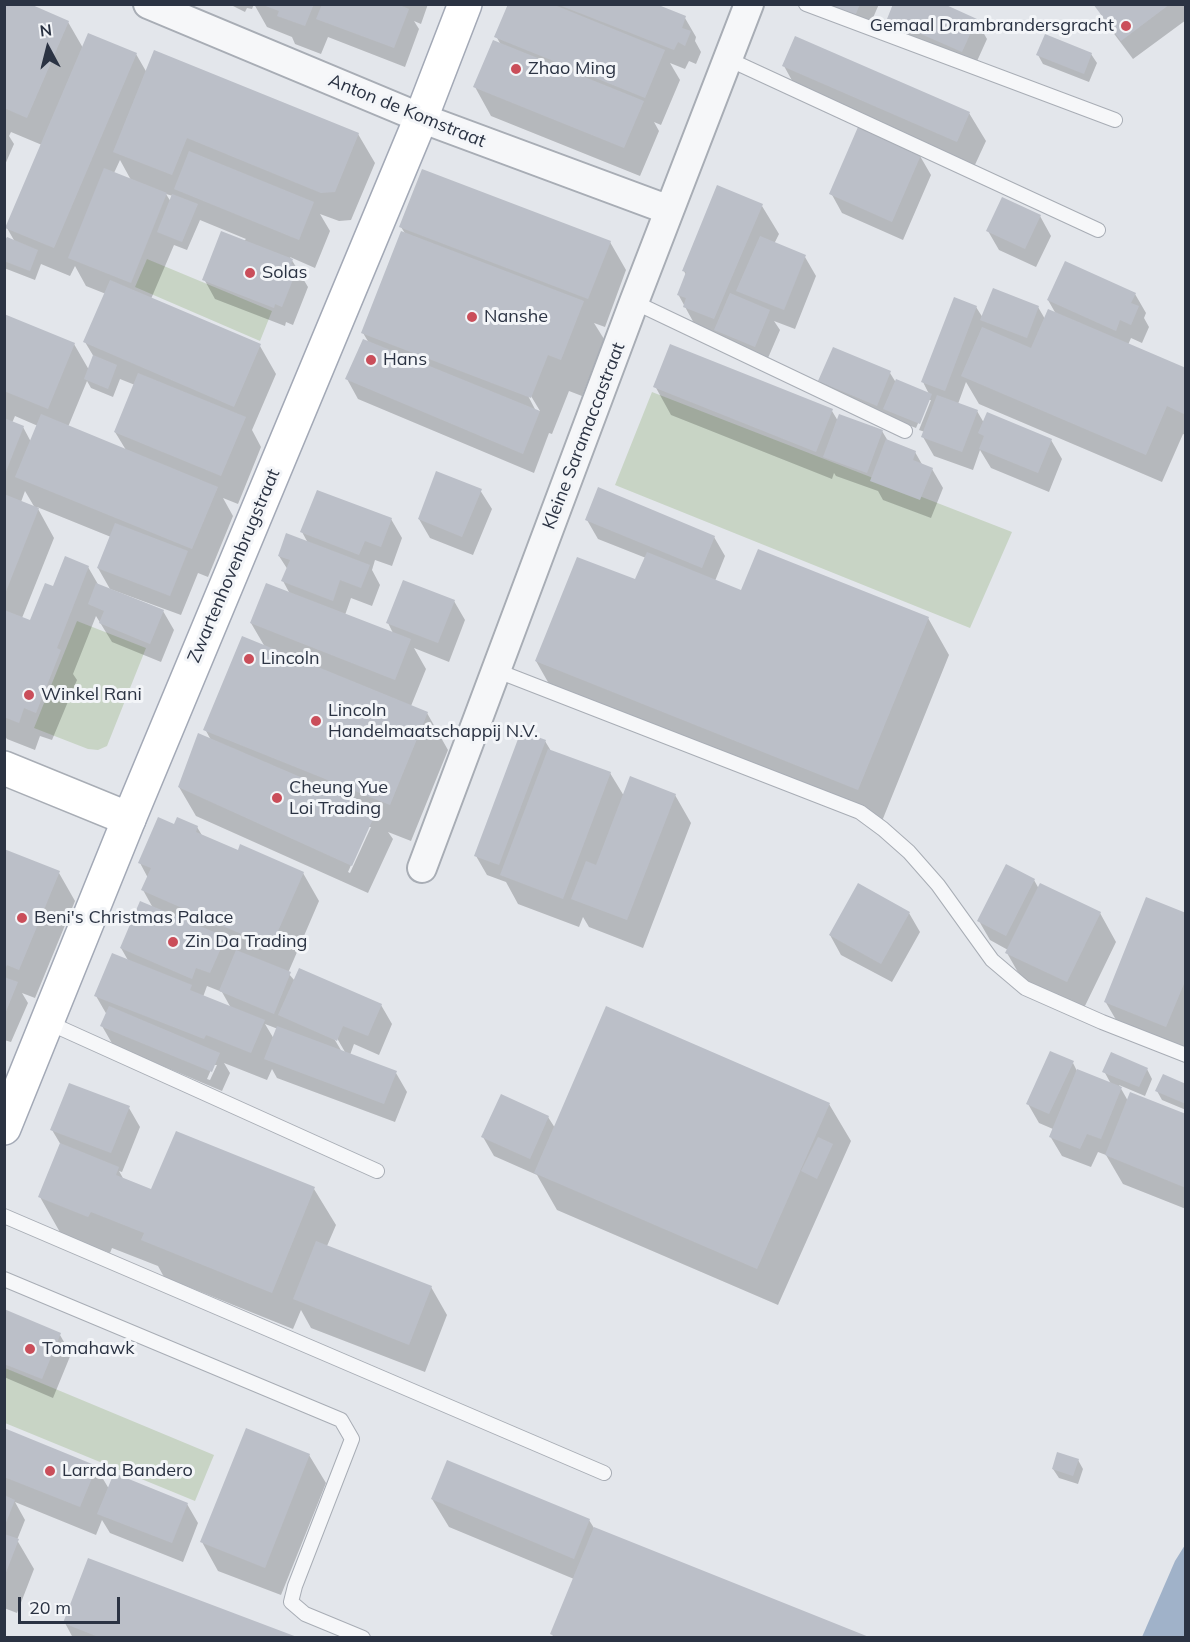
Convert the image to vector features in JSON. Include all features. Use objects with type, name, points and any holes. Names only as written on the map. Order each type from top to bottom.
[{"type":"main road","name":"Zwartenhovenbrugstraat","points":[[4,1128],[129,819],[421,118],[465,4]]},
{"type":"main road","points":[[4,768],[129,819]]},
{"type":"street","name":"Anton de Komstraat","points":[[148,4],[421,118],[669,210]]},
{"type":"street","name":"Kleine Saramaccastraat","points":[[422,868],[634,302],[749,4]]},
{"type":"lane","points":[[806,4],[1116,120]]},
{"type":"lane","points":[[728,59],[1098,230]]},
{"type":"lane","points":[[634,302],[905,430]]},
{"type":"lane","points":[[495,670],[860,812],[909,852],[938,885],[992,960],[1025,988],[1185,1055]]},
{"type":"lane","points":[[47,1022],[376,1171]]},
{"type":"lane","points":[[4,1216],[604,1473]]},
{"type":"lane","points":[[4,1279],[341,1420],[352,1439],[295,1586],[291,1602],[305,1614],[363,1638]]},
{"type":"green space","points":[[147,259],[272,311],[260,341],[135,287]]},
{"type":"green space","points":[[652,392],[1012,532],[970,628],[615,485]]},
{"type":"green space","points":[[77,621],[146,648],[107,746],[98,750],[88,749],[34,728]]},
{"type":"green space","points":[[5,1368],[214,1455],[195,1501],[5,1423]]},
{"type":"water","points":[[1185,1545],[1185,1637],[1142,1637],[1175,1561]]},
{"type":"building","points":[[4,4],[30,4],[69,21],[27,118],[4,108]]},
{"type":"building","points":[[314,4],[305,26],[277,16],[279,11],[263,5]]},
{"type":"building","points":[[322,4],[397,4],[409,9],[394,48],[316,19]]},
{"type":"building","points":[[508,4],[552,4],[665,50],[645,98],[494,37]]},
{"type":"building","points":[[656,4],[686,16],[682,28],[691,31],[685,46],[678,42],[674,50],[559,5]]},
{"type":"building","points":[[830,4],[860,4],[855,16]]},
{"type":"building","points":[[893,4],[944,4],[977,19],[962,52],[887,19]]},
{"type":"building","name":"Gemaal Drambrandersgracht","points":[[1093,4],[1170,4],[1121,41]]},
{"type":"building","points":[[88,33],[137,53],[54,248],[5,228]]},
{"type":"building","points":[[1045,34],[1092,53],[1084,74],[1036,55]]},
{"type":"building","points":[[795,36],[970,112],[957,142],[782,66]]},
{"type":"building","points":[[493,40],[644,101],[624,148],[473,87]]},
{"type":"building","points":[[154,50],[359,133],[335,192],[321,193],[187,138],[172,175],[113,152]]},
{"type":"building","points":[[858,127],[921,155],[892,222],[829,194]]},
{"type":"building","points":[[189,151],[314,202],[299,240],[174,189]]},
{"type":"building","points":[[104,168],[167,193],[131,283],[68,258]]},
{"type":"building","points":[[422,169],[611,241],[588,299],[399,227]]},
{"type":"building","points":[[717,185],[763,204],[714,319],[683,307],[686,298],[677,295],[686,272],[682,271]]},
{"type":"building","points":[[172,194],[198,204],[182,242],[157,232]]},
{"type":"building","points":[[1002,197],[1041,215],[1025,249],[986,231]]},
{"type":"building","name":"Solas","points":[[221,231],[293,259],[291,264],[298,267],[282,307],[275,304],[274,308],[202,280]]},
{"type":"building","name":"Nanshe","points":[[401,231],[584,301],[561,360],[548,355],[531,398],[361,333]]},
{"type":"building","points":[[760,236],[806,255],[784,310],[736,291]]},
{"type":"building","points":[[7,237],[38,250],[30,271],[4,261],[4,242]]},
{"type":"building","points":[[1065,261],[1136,293],[1131,303],[1139,306],[1131,325],[1120,320],[1116,331],[1047,300]]},
{"type":"building","points":[[110,280],[261,344],[234,407],[83,342]]},
{"type":"building","points":[[993,288],[1039,306],[1027,338],[980,320]]},
{"type":"building","points":[[730,293],[770,310],[755,347],[714,330]]},
{"type":"building","points":[[954,297],[977,306],[945,391],[921,382]]},
{"type":"building","points":[[1048,309],[1186,368],[1186,415],[1167,406],[1146,455],[961,376],[982,327],[1031,348]]},
{"type":"building","points":[[4,314],[75,343],[48,409],[4,391]]},
{"type":"building","points":[[363,339],[540,411],[523,454],[345,379]]},
{"type":"building","points":[[670,344],[833,409],[816,452],[653,387]]},
{"type":"building","points":[[833,347],[891,371],[877,406],[818,381]]},
{"type":"building","points":[[93,355],[117,365],[108,389],[84,379]]},
{"type":"building","points":[[138,373],[246,417],[221,476],[114,432]]},
{"type":"building","points":[[896,379],[932,394],[920,424],[883,409]]},
{"type":"building","points":[[937,395],[978,410],[962,452],[921,437]]},
{"type":"building","points":[[987,412],[1052,439],[1038,473],[979,449],[984,436],[978,433]]},
{"type":"building","points":[[41,414],[218,487],[192,549],[15,477]]},
{"type":"building","points":[[839,414],[883,430],[867,473],[823,457]]},
{"type":"building","points":[[4,418],[24,426],[5,474],[4,474]]},
{"type":"building","points":[[886,439],[916,451],[913,460],[933,468],[920,500],[870,481]]},
{"type":"building","points":[[436,471],[482,489],[462,537],[418,519]]},
{"type":"building","points":[[598,487],[715,536],[702,568],[585,520]]},
{"type":"building","points":[[317,490],[392,518],[381,547],[365,541],[359,555],[300,532]]},
{"type":"building","points":[[4,494],[39,508],[5,594],[4,594]]},
{"type":"building","points":[[115,523],[188,551],[170,596],[97,568]]},
{"type":"building","points":[[286,533],[370,565],[361,588],[340,580],[333,601],[281,581],[290,560],[278,556]]},
{"type":"building","points":[[758,549],[929,617],[858,790],[535,661],[577,557],[635,579],[647,552],[741,590]]},
{"type":"building","points":[[65,556],[89,566],[57,648],[61,650],[36,713],[24,708],[19,723],[4,717],[4,610],[30,620],[45,583],[53,586]]},
{"type":"building","points":[[403,580],[455,600],[438,643],[386,623]]},
{"type":"building","points":[[96,583],[164,610],[150,644],[99,623],[104,611],[88,604]]},
{"type":"building","points":[[266,583],[411,639],[395,680],[250,623]]},
{"type":"building","name":"Lincoln Handelmaatschappij N.V.","points":[[242,636],[428,712],[390,805],[203,730]]},
{"type":"building","points":[[521,731],[546,740],[499,865],[474,856]]},
{"type":"building","name":"Cheung Yue Loi Trading","points":[[198,733],[377,810],[352,866],[178,787]]},
{"type":"building","points":[[548,749],[611,772],[563,899],[500,875]]},
{"type":"building","points":[[630,776],[676,794],[627,920],[571,899],[586,861],[596,865]]},
{"type":"building","points":[[158,817],[174,824],[177,817],[198,826],[196,832],[238,850],[240,844],[304,872],[271,947],[141,890],[151,868],[138,863]]},
{"type":"building","name":"Beni's Christmas Palace","points":[[4,849],[60,871],[19,970],[7,965],[4,971]]},
{"type":"building","points":[[1006,864],[1035,879],[1006,936],[977,921]]},
{"type":"building","points":[[858,883],[910,912],[881,964],[829,935]]},
{"type":"building","points":[[1040,883],[1101,912],[1067,982],[1005,953]]},
{"type":"building","points":[[1146,897],[1186,913],[1186,979],[1166,1027],[1104,1002]]},
{"type":"building","name":"Zin Da Trading","points":[[140,901],[226,937],[210,973],[196,968],[192,979],[120,948]]},
{"type":"building","points":[[236,950],[291,972],[274,1014],[219,991]]},
{"type":"building","points":[[112,953],[192,985],[190,990],[265,1020],[251,1053],[206,1035],[204,1039],[94,996]]},
{"type":"building","points":[[299,968],[382,1004],[368,1036],[343,1026],[337,1041],[278,1015]]},
{"type":"building","points":[[4,977],[18,982],[5,1014],[4,1014]]},
{"type":"building","points":[[109,1006],[220,1053],[212,1072],[100,1026]]},
{"type":"building","points":[[606,1006],[830,1103],[757,1269],[534,1173]]},
{"type":"building","points":[[277,1026],[397,1071],[384,1104],[264,1059]]},
{"type":"building","points":[[1050,1051],[1074,1061],[1049,1114],[1026,1104]]},
{"type":"building","points":[[1111,1052],[1148,1068],[1139,1087],[1102,1072]]},
{"type":"building","points":[[1077,1069],[1122,1087],[1101,1139],[1087,1134],[1080,1149],[1049,1137]]},
{"type":"building","points":[[1163,1074],[1186,1084],[1186,1104],[1155,1091]]},
{"type":"building","points":[[69,1083],[130,1106],[111,1153],[50,1130]]},
{"type":"building","points":[[1130,1092],[1186,1114],[1186,1188],[1105,1155]]},
{"type":"building","points":[[501,1094],[549,1116],[530,1159],[481,1137]]},
{"type":"building","points":[[176,1131],[315,1187],[272,1293],[141,1240],[144,1233],[91,1212],[88,1217],[38,1197],[60,1143],[119,1167],[116,1175],[151,1189]]},
{"type":"building","points":[[818,1137],[833,1144],[817,1179],[801,1171]]},
{"type":"building","points":[[316,1241],[432,1286],[409,1345],[293,1299]]},
{"type":"building","name":"Tomahawk","points":[[4,1309],[61,1333],[42,1379],[4,1364]]},
{"type":"building","name":"Larrda Bandero","points":[[4,1428],[97,1466],[80,1507],[4,1477]]},
{"type":"building","points":[[246,1428],[310,1454],[265,1568],[200,1542]]},
{"type":"building","points":[[1057,1452],[1079,1459],[1073,1476],[1052,1469]]},
{"type":"building","points":[[447,1460],[590,1519],[574,1559],[431,1499]]},
{"type":"building","points":[[114,1473],[188,1503],[172,1543],[97,1514]]},
{"type":"building","points":[[4,1495],[15,1500],[5,1525],[4,1525]]},
{"type":"building","points":[[594,1527],[869,1638],[558,1638],[550,1634]]},
{"type":"building","points":[[4,1534],[19,1539],[5,1575],[4,1575]]},
{"type":"building","points":[[88,1558],[297,1638],[101,1638],[63,1623]]},
{"type":"place","name":"Gemaal Drambrandersgracht","points":[[1126,26]]},
{"type":"place","name":"Zhao Ming","points":[[516,69]]},
{"type":"place","name":"Solas","points":[[250,273]]},
{"type":"place","name":"Nanshe","points":[[472,317]]},
{"type":"place","name":"Hans","points":[[371,360]]},
{"type":"place","name":"Lincoln","points":[[249,659]]},
{"type":"place","name":"Winkel Rani","points":[[29,695]]},
{"type":"place","name":"Lincoln Handelmaatschappij N.V.","points":[[316,721]]},
{"type":"place","name":"Cheung Yue Loi Trading","points":[[277,798]]},
{"type":"place","name":"Beni's Christmas Palace","points":[[22,918]]},
{"type":"place","name":"Zin Da Trading","points":[[173,942]]},
{"type":"place","name":"Tomahawk","points":[[30,1349]]},
{"type":"place","name":"Larrda Bandero","points":[[50,1471]]}]
